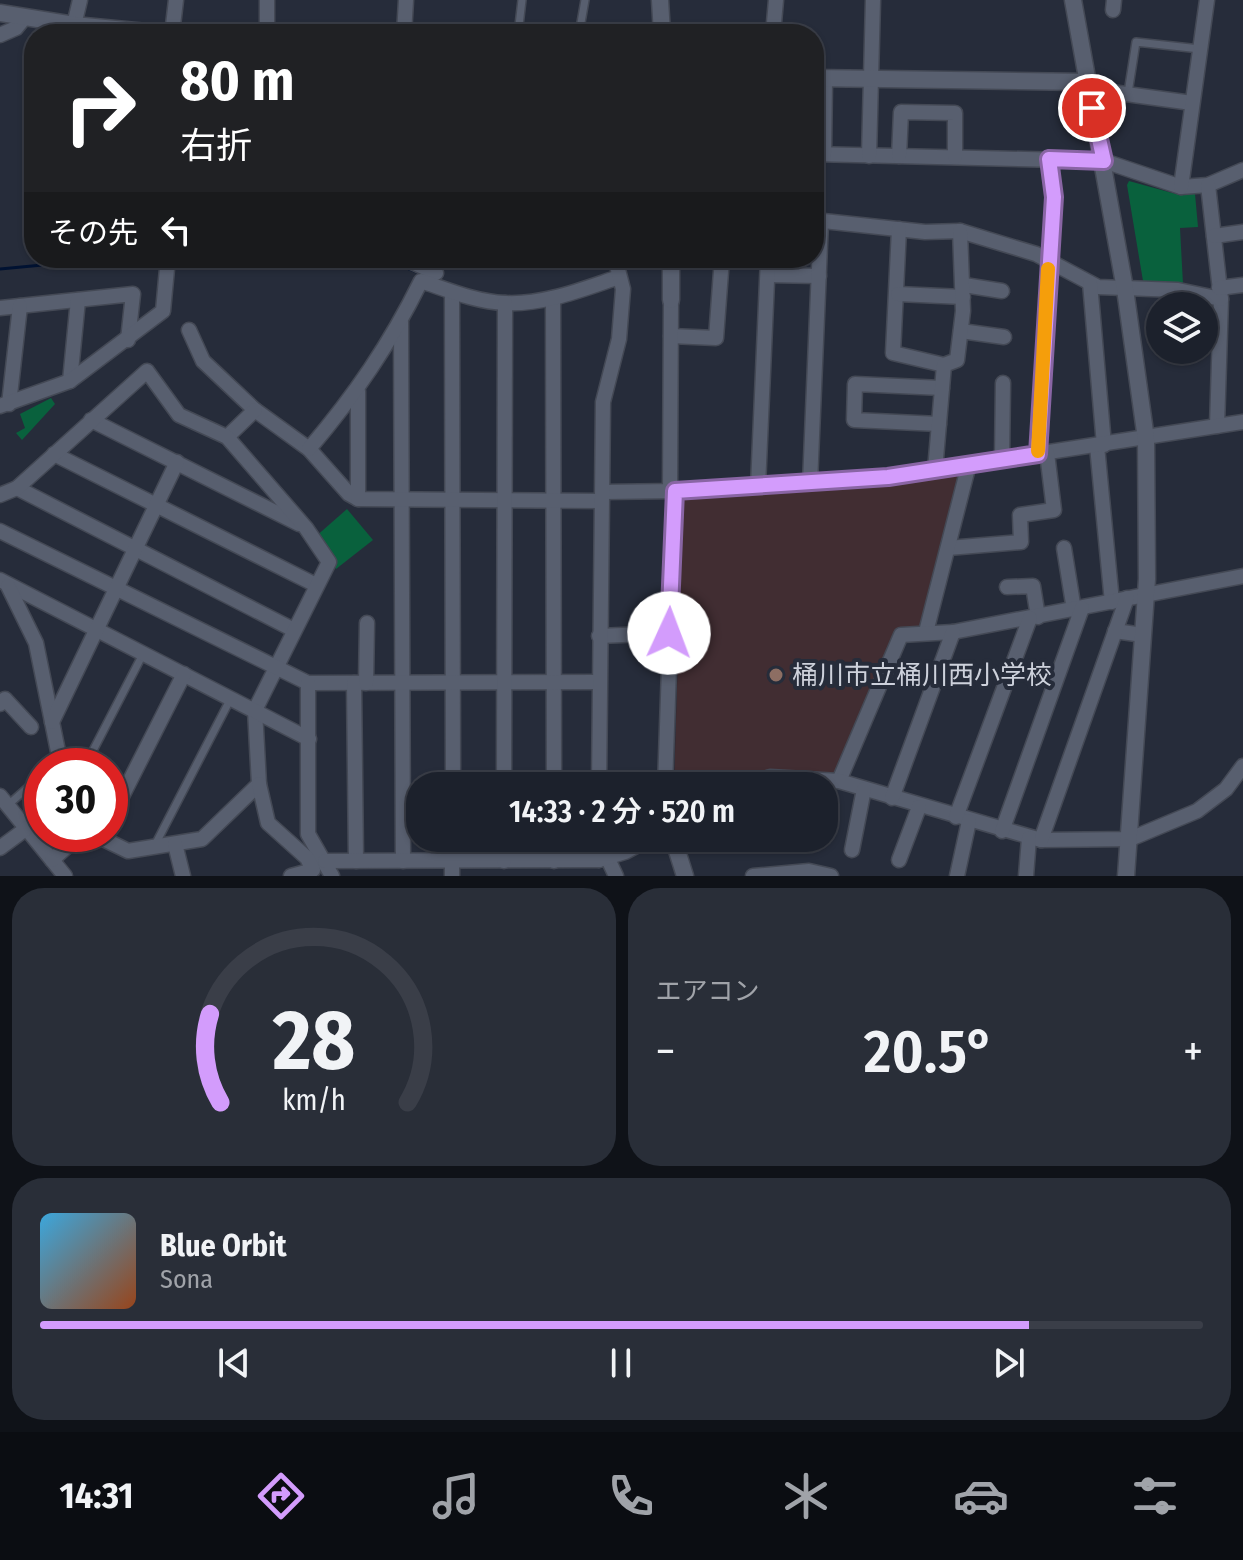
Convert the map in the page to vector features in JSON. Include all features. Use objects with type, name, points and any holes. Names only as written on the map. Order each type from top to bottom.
[{"type":"street","points":[[74,24],[80,0]]},
{"type":"street","points":[[172,24],[176,0]]},
{"type":"street","points":[[267,0],[267,24]]},
{"type":"street","points":[[405,24],[406,0]]},
{"type":"street","points":[[660,0],[661,24]]},
{"type":"street","points":[[774,24],[776,0]]},
{"type":"street","points":[[869,156],[873,0]]},
{"type":"street","points":[[1073,0],[1086,82],[1104,161],[1146,439],[1146,595],[1126,876]]},
{"type":"street","points":[[1181,187],[1207,0]]},
{"type":"street","points":[[0,35],[16,28],[14,11],[70,24]]},
{"type":"street","points":[[824,78],[1086,82],[1104,91],[1192,103]]},
{"type":"street","points":[[899,156],[901,112],[955,113],[955,157]]},
{"type":"street","points":[[824,154],[1104,161],[1181,187],[1208,185],[1243,170]]},
{"type":"street","points":[[948,548],[1021,542],[1020,515],[1054,510],[1042,453],[1054,197],[1049,159]]},
{"type":"street","points":[[1208,185],[1220,294],[1217,426]]},
{"type":"street","points":[[824,221],[899,229],[960,231],[1049,261],[1098,287],[1178,290],[1202,298],[1243,285]]},
{"type":"street","points":[[899,229],[893,353],[944,365],[957,360],[961,331],[964,291],[960,231]]},
{"type":"street","points":[[1214,236],[1243,232]]},
{"type":"street","points":[[20,306],[4,405],[70,381],[163,311],[167,268]]},
{"type":"street","points":[[599,772],[603,402],[619,339],[623,289],[617,268]]},
{"type":"street","points":[[665,772],[673,491],[671,268]]},
{"type":"street","points":[[671,336],[716,338],[721,268]]},
{"type":"street","points":[[758,486],[768,268]]},
{"type":"street","points":[[810,483],[819,268]]},
{"type":"street","points":[[309,449],[358,391],[401,322],[421,281],[437,272],[452,293],[453,772]]},
{"type":"street","points":[[768,275],[819,276]]},
{"type":"street","points":[[452,293],[505,303],[553,298],[619,277]]},
{"type":"street","points":[[1026,876],[1035,839],[1115,631],[1120,600],[1100,445],[1090,283]]},
{"type":"street","points":[[898,294],[1002,291]]},
{"type":"street","points":[[0,308],[133,294],[128,340]]},
{"type":"street","points":[[553,298],[554,772]]},
{"type":"street","points":[[70,381],[78,300]]},
{"type":"street","points":[[504,772],[505,303]]},
{"type":"street","points":[[401,322],[403,861]]},
{"type":"street","points":[[189,330],[203,361],[255,410],[309,449],[349,494],[358,499],[553,500],[810,483],[935,470],[1243,422]]},
{"type":"street","points":[[961,331],[1004,337]]},
{"type":"street","points":[[935,470],[944,365]]},
{"type":"street","points":[[0,495],[17,488],[147,371],[179,415],[227,437],[306,528],[329,562],[255,710],[259,784],[268,823],[307,858],[313,870],[291,876]]},
{"type":"street","points":[[1002,459],[1003,383]]},
{"type":"street","points":[[939,424],[854,420],[855,384],[942,388]]},
{"type":"street","points":[[358,391],[358,499]]},
{"type":"street","points":[[227,437],[255,410]]},
{"type":"street","points":[[91,420],[306,528]]},
{"type":"street","points":[[54,454],[316,585]]},
{"type":"street","points":[[52,722],[177,462]]},
{"type":"street","points":[[926,632],[969,464]]},
{"type":"street","points":[[17,488],[294,630]]},
{"type":"street","points":[[0,531],[308,683],[599,682]]},
{"type":"street","points":[[1002,831],[1078,609],[1064,548]]},
{"type":"street","points":[[1243,576],[953,632],[901,635],[839,781],[1035,839],[1130,839],[1197,811],[1226,789],[1243,766]]},
{"type":"street","points":[[4,583],[309,739]]},
{"type":"street","points":[[4,583],[36,643],[57,748]]},
{"type":"street","points":[[957,876],[962,819],[1034,618],[1033,586],[1007,587]]},
{"type":"street","points":[[356,861],[360,683],[367,623]]},
{"type":"street","points":[[1115,631],[1143,635]]},
{"type":"street","points":[[892,798],[953,632]]},
{"type":"street","points":[[599,636],[669,633]]},
{"type":"street","points":[[128,784],[184,674]]},
{"type":"street","points":[[308,683],[308,834],[332,876]]},
{"type":"street","points":[[0,704],[5,699],[31,727]]},
{"type":"street","points":[[128,851],[202,839],[259,784]]},
{"type":"street","points":[[852,850],[864,789]]},
{"type":"street","points":[[4,801],[24,824]]},
{"type":"street","points":[[899,860],[919,807]]},
{"type":"street","points":[[0,848],[24,830]]},
{"type":"street","points":[[175,844],[183,876]]},
{"type":"street","points":[[46,852],[65,876]]},
{"type":"street","points":[[52,860],[61,852]]},
{"type":"street","points":[[504,852],[504,861]]},
{"type":"street","points":[[554,852],[554,861]]},
{"type":"street","points":[[602,852],[604,860],[616,876]]},
{"type":"street","points":[[325,861],[403,861],[452,868],[504,861],[604,860],[621,852]]},
{"type":"street","points":[[677,852],[685,876]]},
{"type":"street","points":[[753,876],[809,871],[831,876]]},
{"type":"lane","points":[[519,24],[522,0]]},
{"type":"lane","points":[[581,24],[585,0]]},
{"type":"lane","points":[[1128,93],[1136,42],[1200,49]]},
{"type":"lane","points":[[94,748],[143,654]]},
{"type":"lane","points":[[154,848],[231,698]]},
{"type":"lane","points":[[4,801],[24,787]]},
{"type":"shaded area","name":"桶川市立桶川西小学校","points":[[960,472],[922,627],[901,628],[836,772],[674,772],[683,495],[919,480]]},
{"type":"green space","points":[[1129,181],[1176,194],[1195,194],[1198,227],[1180,228],[1183,284],[1143,281],[1127,185]]},
{"type":"green space","points":[[51,398],[55,404],[22,440],[16,433],[25,428],[20,414]]},
{"type":"green space","points":[[347,509],[373,540],[336,569],[314,538]]},
{"type":"waterway","points":[[0,269],[24,267]]},
{"type":"waterway","points":[[407,268],[417,272]]},
{"type":"slow traffic","points":[[1038,451],[1048,269]]},
{"type":"place","name":"桶川市立桶川西小学校","points":[[776,675]]},
{"type":"route","points":[[669,633],[675,491],[888,477],[1038,454],[1054,197],[1049,159],[1104,161],[1092,108]]}]
